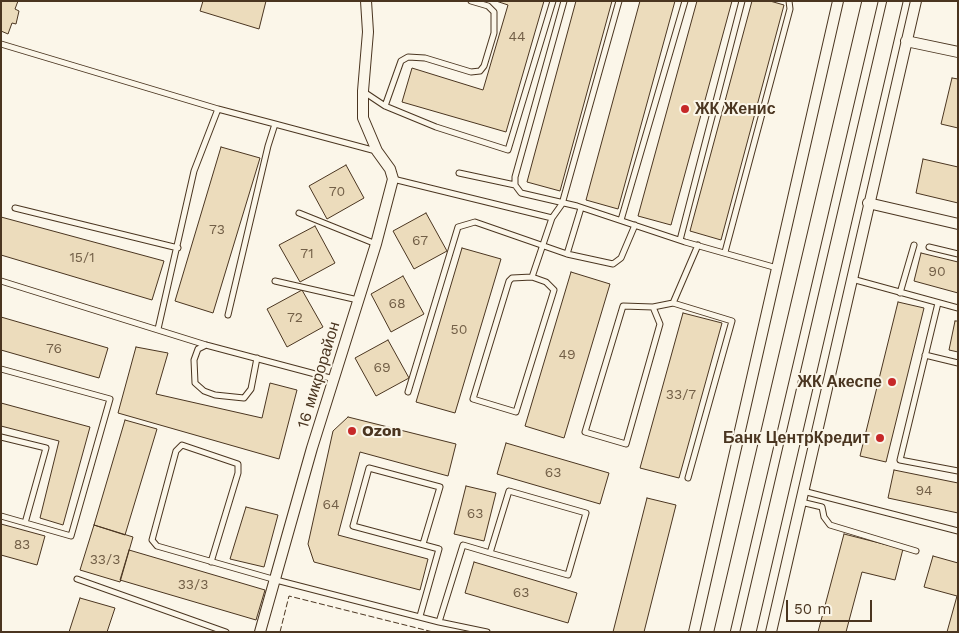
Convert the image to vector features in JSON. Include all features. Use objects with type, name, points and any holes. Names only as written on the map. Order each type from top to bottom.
[{"type":"main road","points":[[722,632],[870,1]]},
{"type":"main road","points":[[748,632],[895,1]]},
{"type":"main road","points":[[806,273],[830,278]]},
{"type":"street","points":[[366,1],[368,32],[363,91],[363,118],[377,151],[390,169],[393,179]]},
{"type":"street","points":[[694,632],[838,1]]},
{"type":"street","points":[[771,632],[868,203],[916,1]]},
{"type":"street","points":[[906,40],[958,52]]},
{"type":"street","name":"16 микрорайон","points":[[260,632],[312,448],[376,244],[393,179]]},
{"type":"street","points":[[868,203],[958,224]]},
{"type":"lane","points":[[385,106],[401,61],[408,57],[425,58],[471,72],[480,71],[484,66],[494,33],[494,12],[488,6],[470,1]]},
{"type":"lane","points":[[363,91],[385,106],[436,128],[508,150],[553,1]]},
{"type":"lane","points":[[515,185],[529,124],[564,1]]},
{"type":"lane","points":[[532,277],[552,218],[562,204],[619,1]]},
{"type":"lane","points":[[622,220],[685,1]]},
{"type":"lane","points":[[680,240],[742,1]]},
{"type":"lane","points":[[725,252],[790,9],[789,1]]},
{"type":"lane","points":[[1,44],[218,109],[377,151]]},
{"type":"lane","points":[[158,329],[178,248],[194,170],[218,109]]},
{"type":"lane","points":[[228,315],[268,146],[275,124]]},
{"type":"lane","points":[[459,173],[515,185],[521,193],[622,220],[680,240],[777,268]]},
{"type":"lane","points":[[393,179],[552,218]]},
{"type":"lane","points":[[15,208],[178,248]]},
{"type":"lane","points":[[567,254],[581,208]]},
{"type":"lane","points":[[299,213],[376,244]]},
{"type":"lane","points":[[408,392],[458,227],[475,222],[567,254],[614,264],[621,258],[635,224]]},
{"type":"lane","points":[[674,303],[698,245]]},
{"type":"lane","points":[[900,293],[914,245]]},
{"type":"lane","points":[[929,247],[958,254]]},
{"type":"lane","points":[[532,277],[546,282],[554,290],[516,412],[473,398],[509,281],[512,278],[532,277]]},
{"type":"lane","points":[[851,279],[958,308]]},
{"type":"lane","points":[[1,281],[206,345],[334,379]]},
{"type":"lane","points":[[275,281],[358,300]]},
{"type":"lane","points":[[653,307],[660,324],[626,444],[585,432],[623,306],[653,307],[674,303],[732,321],[688,478]]},
{"type":"lane","points":[[938,303],[900,460],[958,471]]},
{"type":"lane","points":[[206,345],[198,349],[194,360],[195,383],[204,391],[215,395],[244,398],[251,389],[258,358]]},
{"type":"lane","points":[[926,355],[958,363]]},
{"type":"lane","points":[[1,369],[110,399],[71,536],[1,516]]},
{"type":"lane","points":[[1,437],[46,448],[25,523]]},
{"type":"lane","points":[[211,562],[238,473],[238,464],[182,446],[176,452],[152,540],[157,546],[211,562],[276,580],[439,622],[486,632]]},
{"type":"lane","points":[[420,616],[439,549],[353,526],[369,468],[440,487],[423,544]]},
{"type":"lane","points":[[439,622],[463,545],[490,553],[568,575],[586,513],[509,491],[490,553]]},
{"type":"lane","points":[[803,491],[958,531]]},
{"type":"lane","points":[[800,502],[822,507],[824,517],[830,525],[916,551]]},
{"type":"lane","points":[[76,579],[226,632]]},
{"type":"building","points":[[1,1],[18,1],[15,9],[19,11],[16,24],[12,23],[8,34],[1,31]]},
{"type":"building","points":[[203,1],[266,1],[259,29],[200,11]]},
{"type":"building","points":[[496,1],[544,1],[506,132],[402,102],[412,68],[483,90],[508,5]]},
{"type":"building","points":[[576,1],[612,1],[560,191],[527,182]]},
{"type":"building","name":"ЖК Женис","points":[[640,1],[675,1],[618,209],[586,200]]},
{"type":"building","name":"ЖК Женис","points":[[697,1],[732,1],[671,225],[638,216]]},
{"type":"building","name":"ЖК Женис","points":[[752,1],[770,1],[784,5],[721,240],[690,231]]},
{"type":"building","points":[[952,78],[958,79],[958,128],[941,124]]},
{"type":"building","points":[[221,147],[260,158],[213,313],[175,301]]},
{"type":"building","points":[[923,159],[958,167],[958,203],[916,193]]},
{"type":"building","points":[[346,165],[364,198],[327,219],[309,186]]},
{"type":"building","points":[[426,213],[447,251],[414,269],[393,231]]},
{"type":"building","points":[[1,217],[164,261],[152,300],[1,255]]},
{"type":"building","points":[[315,226],[335,263],[300,282],[279,245]]},
{"type":"building","points":[[462,248],[501,259],[455,413],[416,402]]},
{"type":"building","points":[[921,253],[958,262],[958,293],[914,281]]},
{"type":"building","points":[[571,272],[610,284],[564,438],[525,426]]},
{"type":"building","points":[[403,276],[424,314],[391,332],[371,294]]},
{"type":"building","points":[[302,290],[323,327],[287,347],[267,309]]},
{"type":"building","name":"ЖК Акеспе","points":[[898,302],[924,308],[886,462],[860,456]]},
{"type":"building","points":[[683,313],[722,323],[679,478],[640,468]]},
{"type":"building","points":[[1,317],[108,348],[99,378],[1,350]]},
{"type":"building","points":[[955,321],[958,321],[958,352],[949,350]]},
{"type":"building","points":[[388,340],[409,378],[376,396],[355,358]]},
{"type":"building","points":[[136,347],[168,353],[156,394],[262,418],[270,383],[297,390],[279,459],[118,413]]},
{"type":"building","points":[[1,403],[90,427],[63,525],[40,518],[59,441],[1,426]]},
{"type":"building","points":[[348,417],[456,444],[448,476],[360,452],[338,535],[428,559],[420,590],[314,562],[308,544],[333,431]]},
{"type":"building","points":[[125,420],[157,429],[125,535],[94,525]]},
{"type":"building","points":[[506,443],[609,473],[600,504],[497,474]]},
{"type":"building","points":[[894,470],[958,483],[958,513],[888,498]]},
{"type":"building","points":[[466,486],[496,493],[484,541],[454,534]]},
{"type":"building","points":[[647,498],[676,505],[644,632],[613,632]]},
{"type":"building","points":[[246,507],[278,515],[264,567],[230,559]]},
{"type":"building","points":[[1,524],[45,536],[37,565],[1,555]]},
{"type":"building","points":[[94,525],[133,537],[120,582],[80,570]]},
{"type":"building","points":[[844,534],[903,549],[895,580],[862,572],[846,632],[818,632]]},
{"type":"building","points":[[129,550],[265,590],[256,620],[120,580]]},
{"type":"building","points":[[933,556],[958,563],[958,632],[947,632],[957,596],[924,587]]},
{"type":"building","points":[[474,562],[577,593],[568,623],[465,593]]},
{"type":"building","points":[[80,598],[115,608],[107,632],[69,632]]},
{"type":"fence","points":[[280,632],[289,596],[433,632]]},
{"type":"place","name":"ЖК Женис","points":[[685,109]]},
{"type":"place","name":"ЖК Акеспе","points":[[892,382]]},
{"type":"place","name":"Ozon","points":[[352,431]]},
{"type":"place","name":"Банк ЦентрКредит","points":[[880,438]]}]
